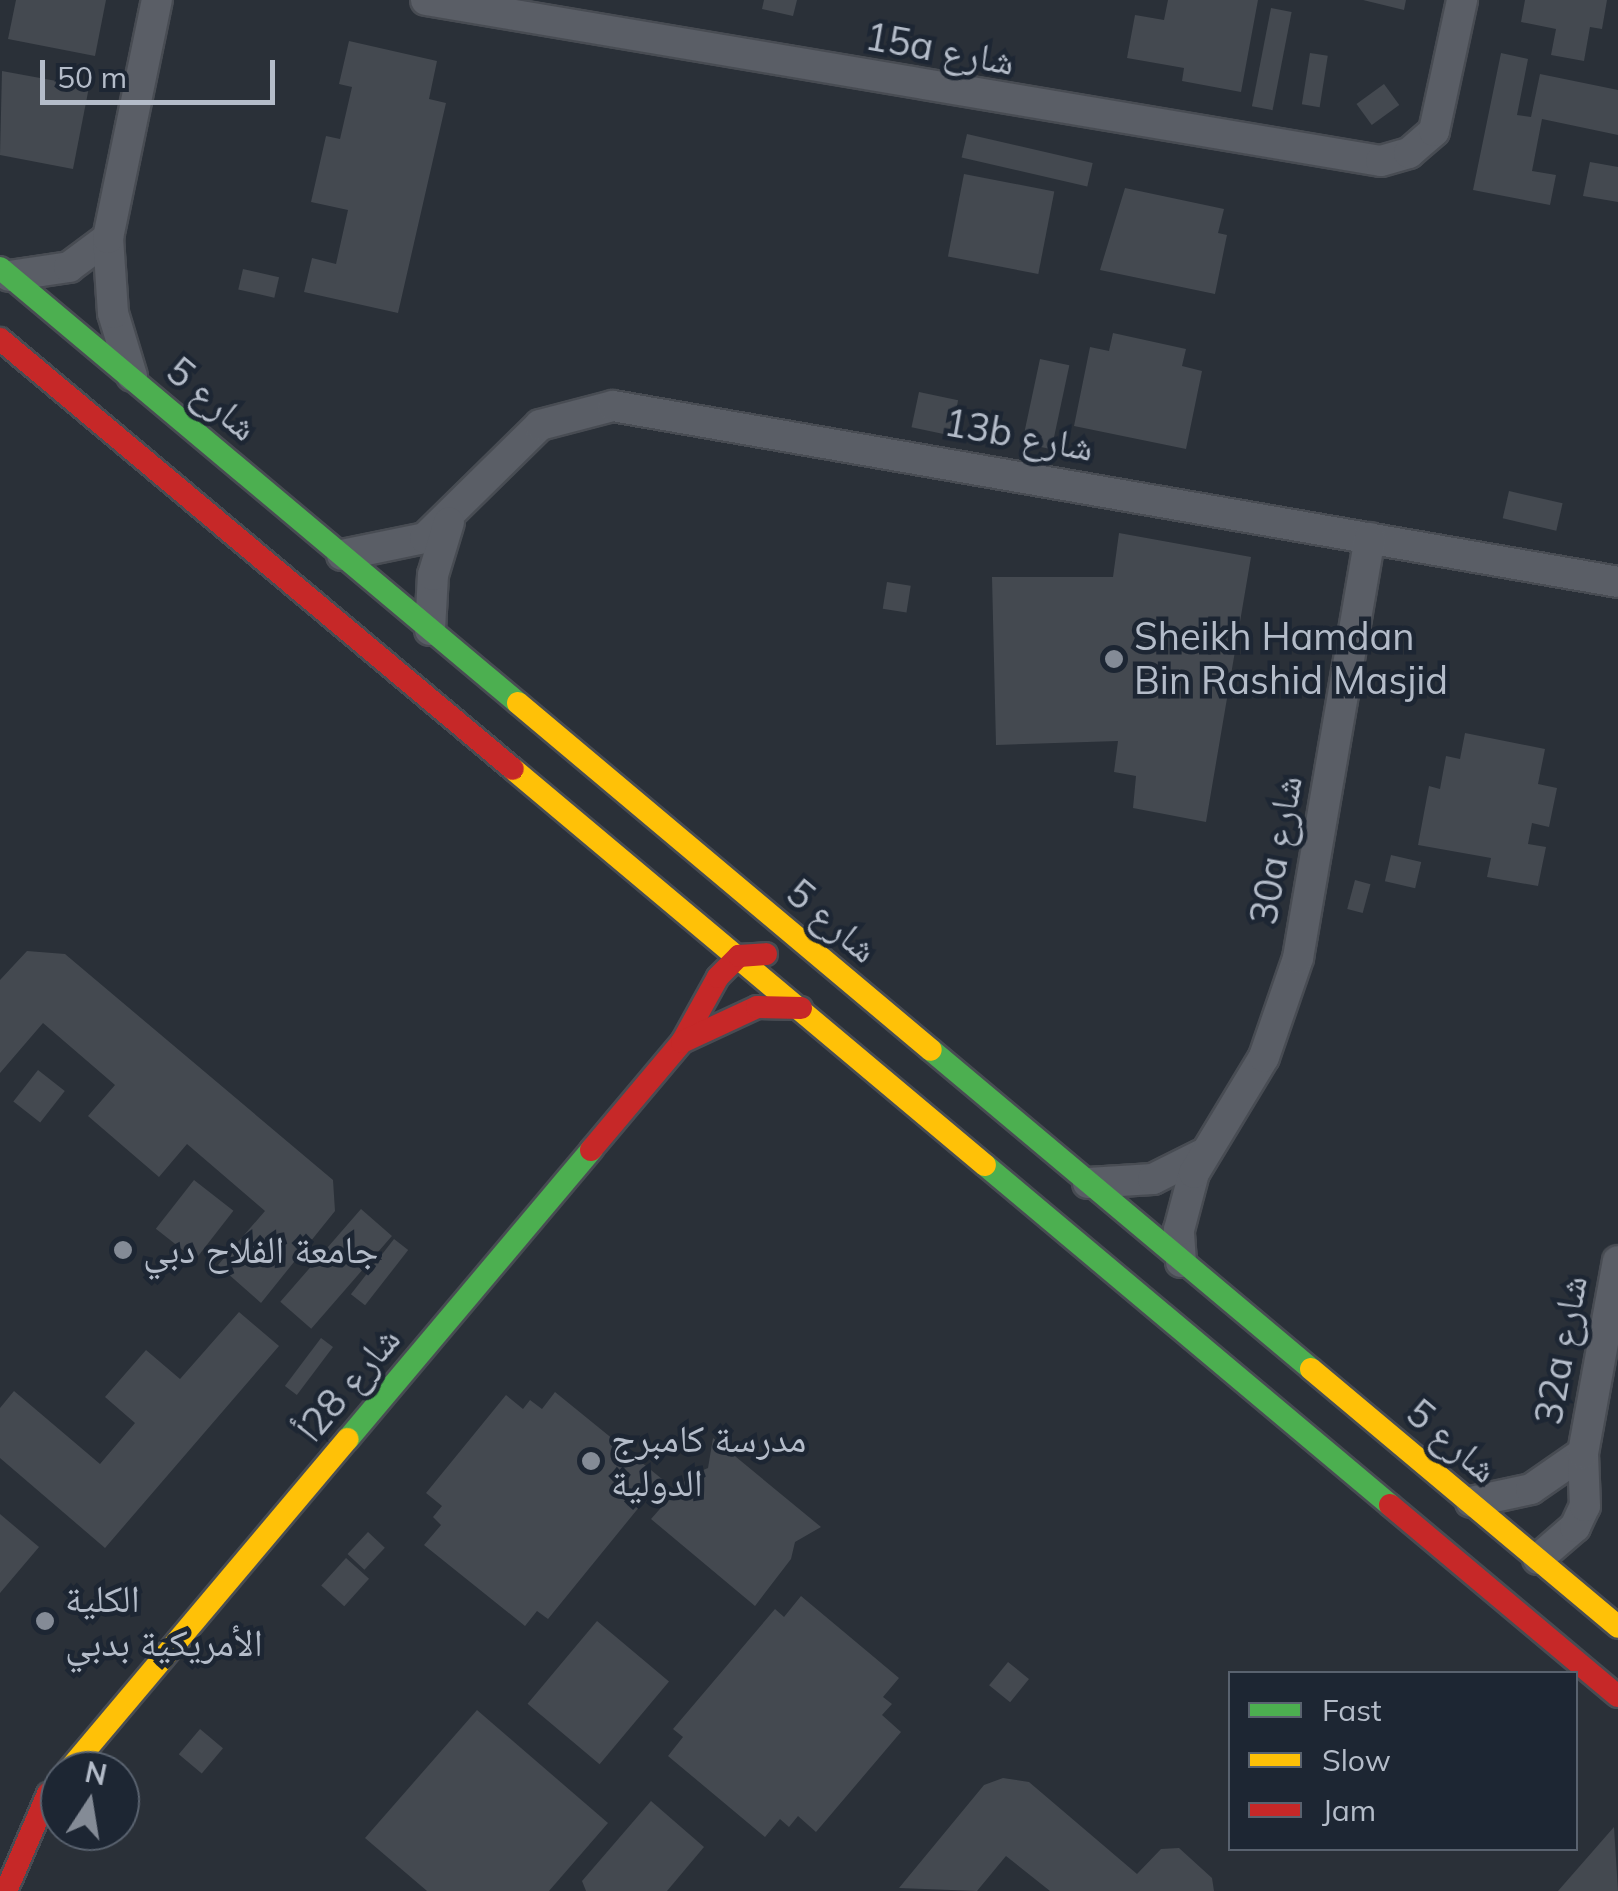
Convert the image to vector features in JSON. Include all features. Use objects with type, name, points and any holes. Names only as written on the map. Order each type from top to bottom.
[{"type":"street","points":[[132,379],[113,313],[108,238],[156,0]]},
{"type":"street","name":"15a شارع","points":[[426,0],[1338,158],[1381,161],[1409,152],[1434,131],[1462,0]]},
{"type":"street","points":[[4,272],[69,267],[108,238]]},
{"type":"street","name":"شارع 5","points":[[4,272],[1618,1627]]},
{"type":"street","points":[[0,339],[801,1008],[1236,1380],[1618,1696]]},
{"type":"street","name":"13b شارع","points":[[342,555],[399,549],[449,522],[511,448],[540,425],[613,406],[1618,582]]},
{"type":"street","name":"13b شارع","points":[[430,630],[433,575],[449,522]]},
{"type":"street","name":"30a شارع","points":[[1180,1262],[1184,1200],[1203,1154],[1264,1057],[1294,975],[1370,538]]},
{"type":"street","points":[[739,956],[777,958],[818,991]]},
{"type":"street","name":"شارع 28أ","points":[[85,1751],[682,1042],[700,1000],[739,956]]},
{"type":"street","name":"شارع 28أ","points":[[682,1042],[757,1007],[801,1008]]},
{"type":"street","points":[[848,1015],[994,1132],[1036,1138]]},
{"type":"street","points":[[1088,1183],[1153,1180],[1203,1154]]},
{"type":"street","name":"32a شارع","points":[[1538,1559],[1574,1528],[1585,1506],[1583,1453],[1618,1261]]},
{"type":"street","points":[[1236,1380],[1288,1394],[1481,1549],[1538,1559]]},
{"type":"street","name":"32a شارع","points":[[1471,1502],[1531,1488],[1583,1453]]},
{"type":"street","points":[[0,1832],[40,1799]]},
{"type":"street","points":[[6,1891],[40,1817]]},
{"type":"building","points":[[16,0],[106,0],[95,56],[8,39]]},
{"type":"building","points":[[764,0],[797,0],[793,16],[762,9]]},
{"type":"building","points":[[1168,0],[1258,0],[1241,92],[1182,81],[1184,68],[1127,58],[1135,15],[1164,20]]},
{"type":"building","points":[[1363,0],[1406,0],[1404,10]]},
{"type":"building","points":[[1525,0],[1607,0],[1602,29],[1590,27],[1584,61],[1551,55],[1556,29],[1521,22]]},
{"type":"building","points":[[1271,8],[1292,12],[1273,110],[1252,106]]},
{"type":"building","points":[[349,41],[437,61],[429,99],[446,103],[398,313],[304,292],[312,258],[336,264],[348,210],[311,202],[326,136],[340,139],[352,87],[339,84]]},
{"type":"building","points":[[1310,53],[1328,56],[1320,107],[1302,104]]},
{"type":"building","points":[[1501,53],[1528,59],[1517,115],[1531,117],[1540,74],[1618,90],[1618,135],[1542,119],[1532,171],[1556,175],[1550,205],[1473,190]]},
{"type":"building","points":[[2,71],[89,87],[73,169],[0,155]]},
{"type":"building","points":[[1384,84],[1399,105],[1372,125],[1356,104]]},
{"type":"building","points":[[967,134],[1093,163],[1087,186],[962,157]]},
{"type":"building","points":[[1590,162],[1618,167],[1618,202],[1583,196]]},
{"type":"building","points":[[964,174],[1054,192],[1038,274],[948,256]]},
{"type":"building","points":[[1125,188],[1224,209],[1218,233],[1227,235],[1215,294],[1100,270]]},
{"type":"building","points":[[243,269],[279,277],[274,298],[238,289]]},
{"type":"building","points":[[1113,333],[1186,349],[1182,366],[1202,371],[1186,449],[1074,426],[1090,347],[1109,351]]},
{"type":"building","points":[[1040,359],[1069,365],[1051,449],[1022,443]]},
{"type":"building","points":[[919,392],[958,400],[951,436],[912,427]]},
{"type":"building","points":[[1509,491],[1563,503],[1556,531],[1503,518]]},
{"type":"building","name":"Sheikh Hamdan Bin Rashid Masjid","points":[[1119,533],[1251,557],[1206,822],[1133,808],[1136,776],[1114,772],[1118,741],[996,745],[992,577],[1113,577]]},
{"type":"building","points":[[887,582],[911,586],[906,612],[883,609]]},
{"type":"building","points":[[1465,733],[1545,749],[1538,784],[1557,788],[1549,827],[1532,823],[1528,844],[1546,847],[1538,886],[1487,877],[1491,858],[1418,845],[1429,786],[1440,789],[1446,756],[1460,759]]},
{"type":"building","points":[[1391,855],[1421,862],[1415,888],[1385,881]]},
{"type":"building","points":[[1355,880],[1370,884],[1363,913],[1347,909]]},
{"type":"building","points":[[27,951],[65,954],[333,1180],[335,1211],[261,1303],[218,1265],[265,1211],[187,1144],[159,1177],[88,1116],[115,1085],[43,1023],[0,1073],[0,980]]},
{"type":"building","points":[[38,1070],[65,1091],[40,1122],[13,1102]]},
{"type":"building","points":[[194,1180],[233,1211],[195,1260],[156,1229]]},
{"type":"building","points":[[361,1209],[392,1236],[311,1329],[280,1302]]},
{"type":"building","points":[[394,1239],[408,1250],[365,1305],[351,1294]]},
{"type":"building","points":[[239,1312],[279,1346],[105,1548],[0,1458],[0,1408],[14,1391],[100,1464],[135,1423],[105,1397],[146,1350],[180,1379]]},
{"type":"building","points":[[321,1338],[333,1347],[297,1395],[285,1386]]},
{"type":"building","points":[[555,1392],[662,1479],[548,1619],[537,1611],[525,1626],[424,1545],[441,1525],[433,1517],[442,1506],[426,1493],[506,1395],[523,1409],[530,1400],[542,1409]]},
{"type":"building","points":[[713,1438],[821,1527],[795,1542],[791,1559],[755,1606],[651,1519],[689,1476],[708,1468]]},
{"type":"building","points":[[0,1514],[39,1547],[0,1593]]},
{"type":"building","points":[[368,1532],[385,1548],[364,1570],[348,1554]]},
{"type":"building","points":[[346,1558],[369,1579],[344,1606],[321,1585]]},
{"type":"building","points":[[801,1596],[899,1678],[883,1697],[892,1704],[882,1715],[901,1732],[816,1832],[798,1816],[789,1827],[780,1819],[765,1837],[668,1756],[683,1737],[673,1729],[775,1609],[784,1617]]},
{"type":"building","points":[[597,1621],[669,1681],[600,1764],[528,1704]]},
{"type":"building","points":[[1008,1662],[1029,1679],[1010,1702],[989,1685]]},
{"type":"building","points":[[477,1710],[608,1823],[549,1891],[427,1891],[365,1838]]},
{"type":"building","points":[[200,1729],[223,1748],[202,1774],[179,1754]]},
{"type":"building","points":[[1003,1778],[1029,1782],[1137,1874],[1161,1849],[1179,1848],[1212,1878],[1214,1891],[1050,1891],[1006,1856],[977,1891],[899,1888],[984,1785]]},
{"type":"building","points":[[651,1801],[704,1847],[667,1891],[586,1891],[582,1881]]},
{"type":"building","points":[[1614,1827],[1618,1891],[1558,1891]]},
{"type":"traffic: fast","points":[[0,268],[518,703]]},
{"type":"traffic: fast","points":[[931,1050],[1311,1369]]},
{"type":"traffic: fast","points":[[348,1439],[591,1150]]},
{"type":"traffic: fast","points":[[985,1165],[1390,1505]]},
{"type":"traffic: slow","points":[[518,703],[931,1050]]},
{"type":"traffic: slow","points":[[513,769],[985,1165]]},
{"type":"traffic: slow","points":[[1311,1369],[1618,1627]]},
{"type":"traffic: slow","points":[[85,1751],[348,1439]]},
{"type":"traffic: jam","points":[[0,339],[513,769]]},
{"type":"traffic: jam","points":[[682,1042],[718,977],[739,956],[766,954]]},
{"type":"traffic: jam","points":[[591,1150],[682,1042],[757,1007],[801,1008]]},
{"type":"traffic: jam","points":[[1390,1505],[1618,1696]]},
{"type":"traffic: jam","points":[[6,1891],[40,1812]]},
{"type":"place","name":"Sheikh Hamdan Bin Rashid Masjid","points":[[1114,659]]},
{"type":"place","name":"جامعة الفلاح دبي","points":[[123,1250]]},
{"type":"place","name":"مدرسة كامبرج الدولية","points":[[591,1461]]},
{"type":"place","name":"الكلية الأمريكية بدبي","points":[[45,1621]]}]
